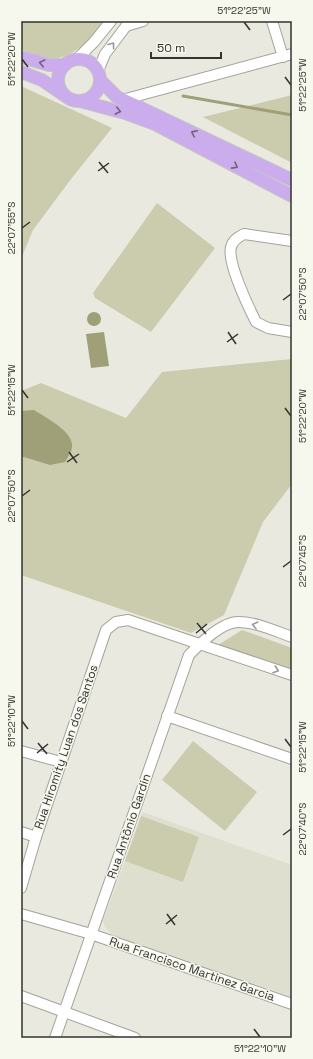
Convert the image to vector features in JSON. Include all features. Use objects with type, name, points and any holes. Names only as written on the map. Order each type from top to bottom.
[{"type":"main road","points":[[21,57],[49,65],[65,65],[77,60],[84,60],[91,63],[112,94],[122,100],[292,180]]},
{"type":"main road","points":[[65,65],[60,71],[58,78],[59,85],[65,96]]},
{"type":"main road","points":[[21,72],[42,80],[73,100],[124,112],[155,124],[292,196]]},
{"type":"main road","points":[[80,101],[88,100],[94,95],[98,88],[99,76]]},
{"type":"street","points":[[77,60],[112,21]]},
{"type":"street","points":[[99,76],[105,54],[128,24],[143,21]]},
{"type":"street","points":[[122,100],[287,55],[272,21]]},
{"type":"street","points":[[292,241],[244,234],[235,239],[231,248],[231,262],[256,322],[268,328],[292,332]]},
{"type":"street","name":"Rua Hiromity Luan dos Santos","points":[[21,888],[36,837],[106,630],[116,622],[128,620],[199,643]]},
{"type":"street","points":[[199,643],[226,626],[236,622],[254,624],[292,638]]},
{"type":"street","points":[[199,643],[292,676]]},
{"type":"street","name":"Rua Antônio Gardin","points":[[55,1038],[189,655],[199,643]]},
{"type":"street","points":[[167,716],[292,759]]},
{"type":"street","points":[[21,751],[62,762]]},
{"type":"street","points":[[21,832],[36,837]]},
{"type":"street","name":"Rua Francisco Martinez Garcia","points":[[21,914],[91,934],[292,1004]]},
{"type":"street","points":[[21,996],[133,1038]]},
{"type":"shaded area","points":[[21,21],[103,21],[92,37],[81,47],[69,54],[51,59],[21,49]]},
{"type":"shaded area","points":[[21,86],[112,128],[33,230],[21,259]]},
{"type":"shaded area","points":[[292,95],[292,163],[203,117]]},
{"type":"shaded area","points":[[157,203],[215,248],[151,332],[95,298],[93,293]]},
{"type":"shaded area","points":[[91,312],[97,312],[101,316],[101,322],[97,326],[91,326],[87,322],[87,316]]},
{"type":"shaded area","points":[[104,332],[109,366],[91,368],[86,334]]},
{"type":"shaded area","points":[[292,359],[292,484],[263,522],[224,615],[191,633],[21,575],[21,391],[41,383],[126,418],[162,372]]},
{"type":"shaded area","points":[[34,410],[52,421],[69,436],[72,442],[72,448],[65,462],[50,465],[21,457],[21,411]]},
{"type":"shaded area","points":[[242,630],[292,648],[292,671],[218,645]]},
{"type":"shaded area","points":[[193,741],[257,792],[225,831],[162,780]]},
{"type":"shaded area","points":[[143,812],[292,865],[292,997],[112,935],[105,927],[103,921]]},
{"type":"shaded area","points":[[141,816],[199,837],[183,882],[125,861]]},
{"type":"waterway","points":[[183,96],[292,115]]}]
